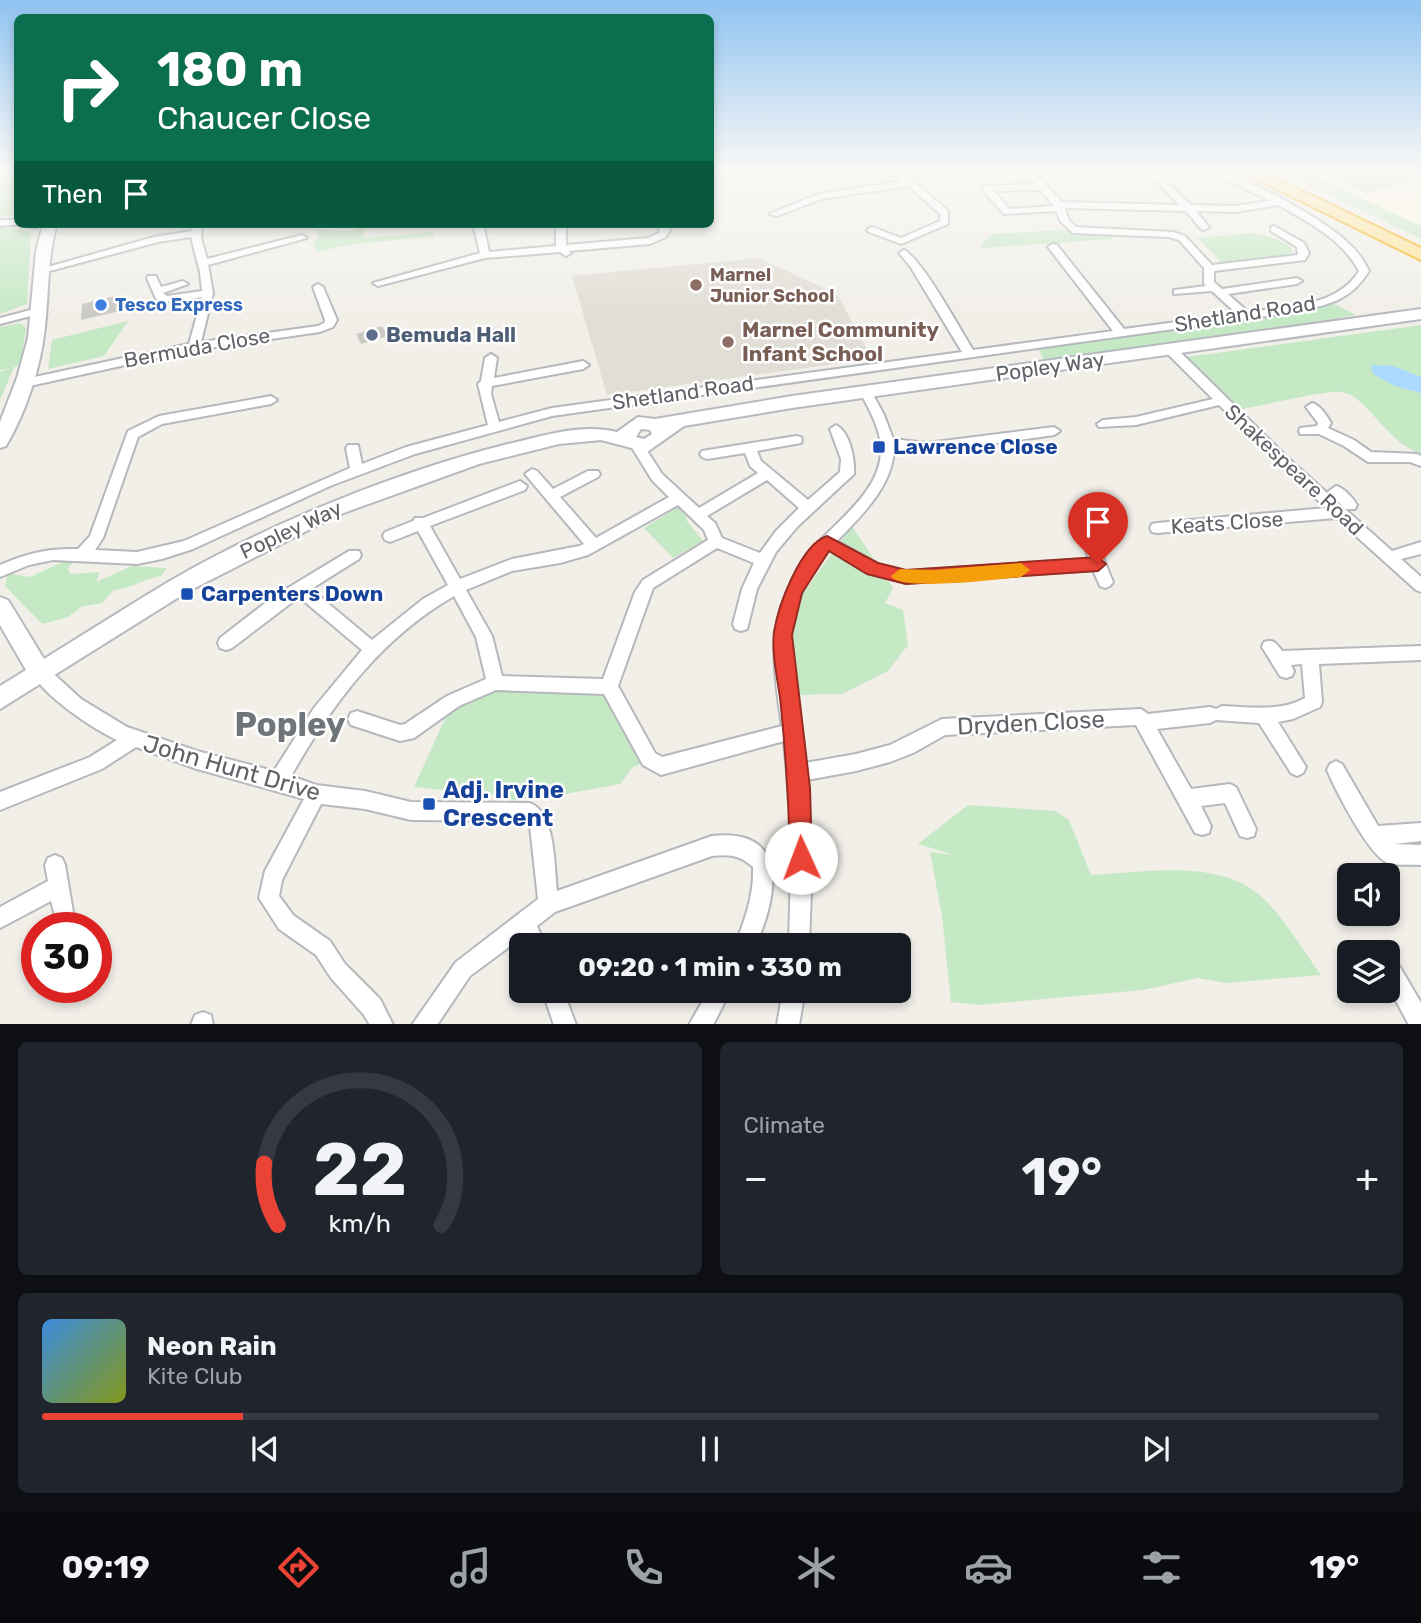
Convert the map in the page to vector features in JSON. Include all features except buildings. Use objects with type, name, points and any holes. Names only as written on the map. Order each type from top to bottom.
[{"type":"highway","points":[[1349,220],[1421,257]]},
{"type":"highway","points":[[1370,220],[1421,245]]},
{"type":"street","points":[[872,230],[901,241],[946,222],[946,220]]},
{"type":"street","points":[[1067,220],[1073,230],[1170,234],[1182,238],[1209,270],[1209,283],[1246,316]]},
{"type":"street","points":[[1198,220],[1204,227]]},
{"type":"street","name":"Shetland Road","points":[[0,571],[26,560],[53,554],[137,558],[188,545],[357,471],[411,450],[495,425],[605,403],[1246,316],[1328,301],[1356,286],[1364,271],[1353,251],[1334,234],[1307,220]]},
{"type":"street","points":[[0,442],[25,383],[38,311],[44,228]]},
{"type":"street","points":[[479,228],[485,254]]},
{"type":"street","points":[[561,228],[564,250]]},
{"type":"street","points":[[378,283],[485,254],[564,250],[654,240],[664,233],[662,228]]},
{"type":"street","points":[[1209,270],[1301,258],[1304,253],[1301,245],[1277,228],[1261,232]]},
{"type":"street","points":[[42,270],[196,229],[208,293],[194,346]]},
{"type":"street","points":[[203,263],[303,238]]},
{"type":"street","points":[[1052,246],[1121,333]]},
{"type":"street","points":[[903,251],[969,354]]},
{"type":"street","points":[[152,278],[157,290],[166,299],[208,293]]},
{"type":"street","points":[[1178,292],[1297,281]]},
{"type":"street","points":[[157,290],[183,284]]},
{"type":"street","name":"Bermuda Close","points":[[25,383],[194,346],[329,325],[331,320],[318,287]]},
{"type":"street","points":[[0,321],[38,311]]},
{"type":"street","name":"Popley Way","points":[[0,698],[39,671],[203,573],[331,510],[475,459],[559,438],[589,434],[627,437],[657,433],[680,423],[866,393],[1421,312]]},
{"type":"street","name":"Shakespeare Road","points":[[1171,349],[1220,401],[1341,503],[1390,557],[1421,586]]},
{"type":"street","points":[[491,358],[485,384],[495,425]]},
{"type":"street","points":[[485,384],[582,365]]},
{"type":"street","points":[[800,933],[803,893],[798,772],[784,655],[786,616],[793,593],[809,564],[871,493],[883,471],[886,443],[883,426],[866,393]]},
{"type":"street","points":[[83,554],[96,538],[133,434],[159,420],[271,400]]},
{"type":"street","points":[[1103,424],[1136,421],[1220,401]]},
{"type":"street","points":[[1312,407],[1324,419],[1321,430]]},
{"type":"street","points":[[741,624],[748,587],[761,560],[808,508],[847,474],[848,459],[836,429]]},
{"type":"street","points":[[1305,431],[1321,430],[1349,443],[1368,457],[1412,457],[1421,461]]},
{"type":"street","points":[[886,443],[927,448],[1054,431]]},
{"type":"street","points":[[651,466],[657,433]]},
{"type":"street","points":[[627,437],[657,477],[710,527],[716,542],[761,560]]},
{"type":"street","points":[[707,454],[796,440]]},
{"type":"street","points":[[353,448],[357,471]]},
{"type":"street","points":[[750,448],[755,463],[808,508]]},
{"type":"street","points":[[532,474],[593,546]]},
{"type":"street","points":[[551,496],[593,474]]},
{"type":"street","points":[[698,515],[767,474]]},
{"type":"street","points":[[390,536],[420,522],[520,486]]},
{"type":"street","points":[[278,781],[322,707],[371,648],[415,613],[458,587],[510,566],[538,558],[573,555],[680,498]]},
{"type":"street","name":"Keats Close","points":[[1156,527],[1341,503]]},
{"type":"street","points":[[420,522],[484,636],[495,683]]},
{"type":"street","points":[[716,542],[648,584],[609,688],[649,759],[661,766],[793,731]]},
{"type":"street","points":[[827,542],[873,569],[906,577],[1098,564]]},
{"type":"street","points":[[1092,548],[1105,582]]},
{"type":"street","points":[[1390,557],[1421,548]]},
{"type":"street","points":[[226,643],[299,588],[354,555]]},
{"type":"street","points":[[299,588],[371,648]]},
{"type":"street","points":[[0,606],[39,671]]},
{"type":"street","points":[[1278,658],[1421,653]]},
{"type":"street","name":"Dryden Close","points":[[798,772],[884,757],[915,746],[942,727],[1141,717],[1144,722],[1302,710],[1314,702],[1312,669],[1308,656]]},
{"type":"street","name":"John Hunt Drive","points":[[39,671],[61,695],[132,740],[150,742],[257,778],[278,781],[316,794],[365,800],[411,810],[530,812],[539,822],[549,904]]},
{"type":"street","points":[[357,719],[400,733],[408,732],[453,701],[495,683],[609,688]]},
{"type":"street","points":[[1263,715],[1297,767]]},
{"type":"street","points":[[1144,722],[1202,826]]},
{"type":"street","points":[[0,801],[96,763],[132,740]]},
{"type":"street","points":[[1336,770],[1373,836],[1390,854],[1421,855]]},
{"type":"street","points":[[1185,799],[1230,793],[1247,829]]},
{"type":"street","points":[[316,794],[272,878],[269,898],[286,922],[323,948],[338,971],[372,1007],[382,1024]]},
{"type":"street","points":[[1373,836],[1421,832]]},
{"type":"street","points":[[423,1024],[463,969],[549,904],[694,851],[731,844],[744,848],[762,863],[762,892],[751,933]]},
{"type":"street","points":[[55,864],[63,912]]},
{"type":"street","points":[[0,918],[59,886]]},
{"type":"street","points":[[524,922],[529,933]]},
{"type":"street","points":[[1400,986],[1421,1024]]},
{"type":"street","points":[[557,1003],[565,1024]]},
{"type":"street","points":[[700,1024],[713,1003]]},
{"type":"street","points":[[788,1024],[792,1003]]},
{"type":"shaded area","points":[[1408,220],[1421,220],[1421,226]]},
{"type":"shaded area","name":"Marnel Community Infant School","points":[[759,258],[837,294],[872,359],[607,395],[572,276]]},
{"type":"green space","points":[[1381,220],[1408,220],[1421,226],[1421,239]]},
{"type":"green space","points":[[0,227],[31,233],[27,304],[0,314]]},
{"type":"green space","points":[[356,228],[365,228],[363,238],[433,232],[434,236],[348,245],[317,252],[313,241],[319,238],[317,230],[354,231]]},
{"type":"green space","points":[[1064,230],[1112,236],[1114,239],[983,248],[981,245],[992,234]]},
{"type":"green space","points":[[1252,233],[1277,239],[1291,247],[1293,254],[1223,263],[1197,238]]},
{"type":"green space","points":[[1328,301],[1356,315],[1222,338],[1044,360],[1036,345],[1239,317]]},
{"type":"green space","points":[[128,321],[104,356],[48,369],[52,340]]},
{"type":"green space","points":[[20,323],[26,328],[20,366],[14,367],[0,400],[0,372],[8,369],[0,370],[0,327]]},
{"type":"green space","points":[[1421,325],[1421,454],[1398,440],[1351,395],[1342,392],[1322,393],[1241,409],[1187,357]]},
{"type":"green space","points":[[683,504],[687,521],[703,541],[673,558],[644,528]]},
{"type":"green space","points":[[852,526],[893,588],[885,603],[903,610],[908,645],[888,671],[842,694],[791,695],[789,625],[796,603]]},
{"type":"green space","points":[[80,554],[68,568],[70,574],[100,572],[96,582],[132,566],[167,568],[161,576],[114,590],[102,603],[81,607],[68,617],[42,624],[5,586],[8,573],[30,577]]},
{"type":"green space","points":[[495,683],[609,687],[649,759],[632,768],[620,784],[565,794],[513,800],[504,791],[490,795],[414,787],[453,701]]},
{"type":"green space","points":[[968,805],[1055,811],[1069,820],[1091,875],[1181,870],[1204,872],[1245,885],[1263,898],[1279,915],[1321,975],[1226,983],[1198,978],[1143,990],[979,1005],[951,1002],[942,916],[930,852],[955,855],[918,844]]},
{"type":"water","points":[[1371,365],[1393,366],[1421,377],[1421,393],[1395,386],[1373,374]]},
{"type":"slow traffic","points":[[900,576],[934,577],[1021,570]]},
{"type":"place","name":"Marnel Junior School","points":[[696,285]]},
{"type":"place","name":"Tesco Express","points":[[101,305]]},
{"type":"place","name":"Bemuda Hall","points":[[372,335]]},
{"type":"place","name":"Marnel Community Infant School","points":[[728,342]]},
{"type":"place","name":"Lawrence Close","points":[[879,447]]},
{"type":"place","name":"Carpenters Down","points":[[187,594]]},
{"type":"place","name":"Adj. Irvine Crescent","points":[[429,804]]},
{"type":"district","name":"Popley","points":[[290,724]]},
{"type":"route","points":[[801,858],[799,788],[783,635],[793,593],[809,564],[827,542],[873,569],[906,577],[1098,564]]}]
